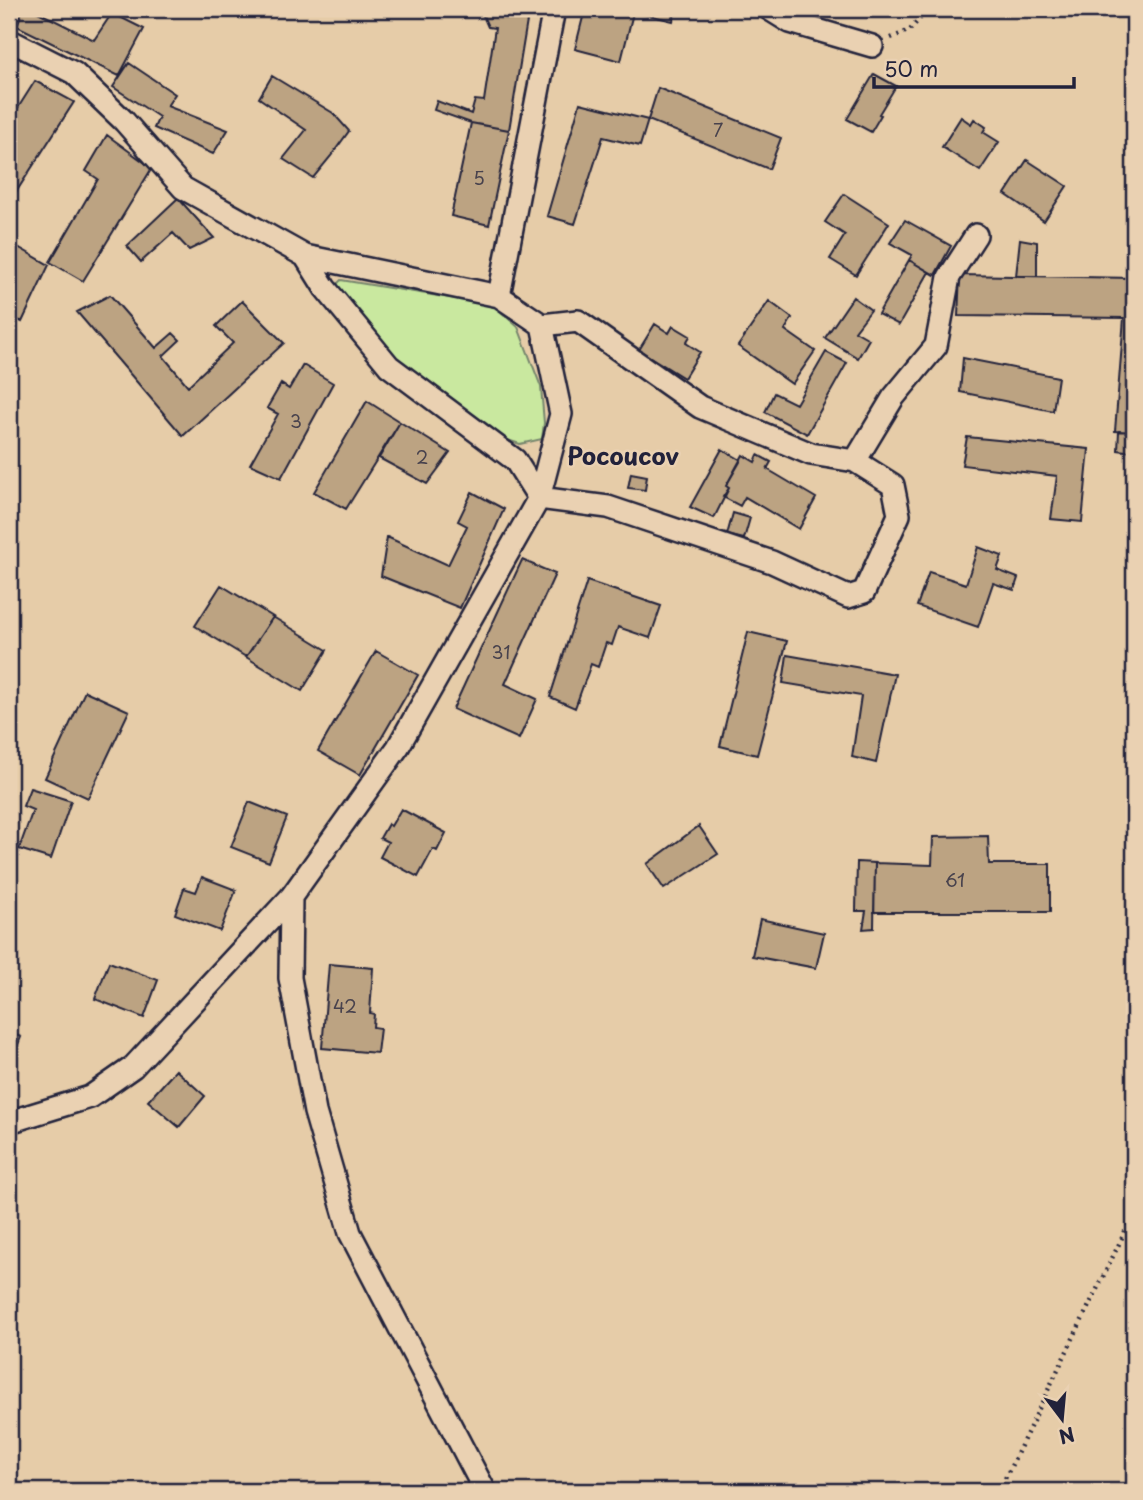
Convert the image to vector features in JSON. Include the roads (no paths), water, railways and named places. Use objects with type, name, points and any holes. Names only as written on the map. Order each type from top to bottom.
[{"type":"street","points":[[499,296],[554,9]]},
{"type":"street","points":[[769,9],[790,22],[872,46]]},
{"type":"street","points":[[9,40],[74,74],[124,121],[183,188],[305,256],[499,296],[542,325],[578,321],[700,407],[811,454],[855,461],[893,485],[899,515],[864,592],[848,597],[772,562],[608,507],[538,498]]},
{"type":"street","points":[[855,461],[893,398],[936,346],[949,277],[976,235]]},
{"type":"street","points":[[305,256],[325,288],[388,366],[515,460],[538,498]]},
{"type":"street","points":[[9,1122],[90,1097],[133,1067],[291,897],[398,747],[538,498],[561,414],[542,325]]},
{"type":"street","points":[[291,897],[290,978],[314,1112],[350,1233],[485,1491]]},
{"type":"district","name":"Pocoucov","points":[[623,455]]}]
